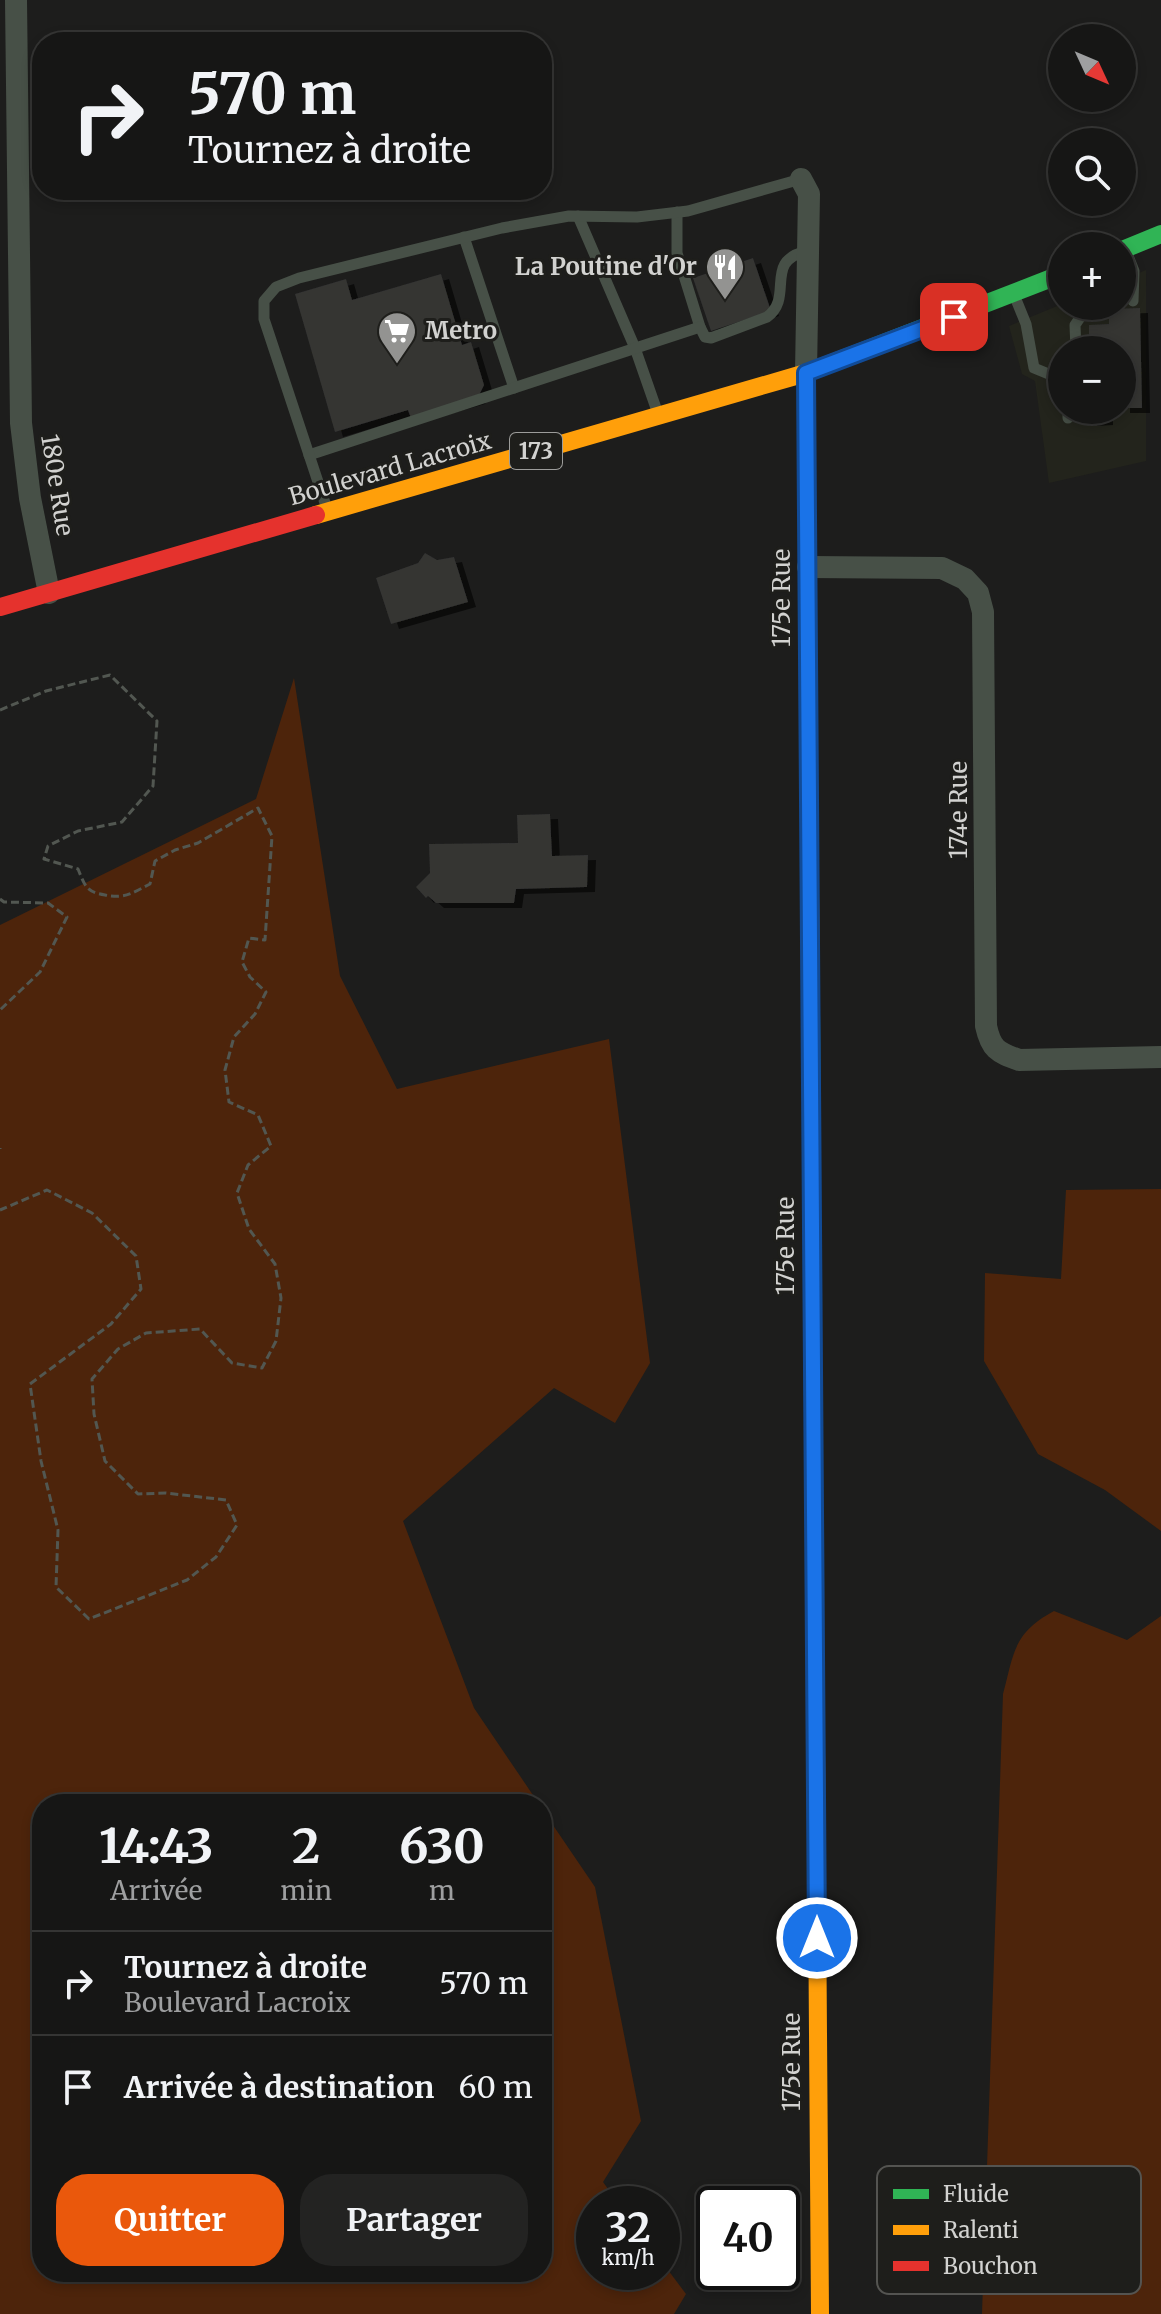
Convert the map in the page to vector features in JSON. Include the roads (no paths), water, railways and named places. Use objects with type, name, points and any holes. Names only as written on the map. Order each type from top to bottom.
[{"type":"street","name":"180e Rue","points":[[16,0],[21,423],[30,498],[49,593]]},
{"type":"street","name":"175e Rue","points":[[801,179],[809,194],[806,373],[820,2314]]},
{"type":"street","points":[[1136,244],[1161,234]]},
{"type":"street","name":"Boulevard Lacroix","points":[[0,607],[806,373],[1048,280]]},
{"type":"street","name":"174e Rue","points":[[808,567],[942,568],[965,579],[978,593],[983,612],[986,1026],[990,1044],[1003,1054],[1019,1060],[1161,1057]]},
{"type":"lane","points":[[328,512],[264,319],[264,301],[276,287],[299,278],[502,228],[578,216],[637,217],[677,212],[801,179]]},
{"type":"lane","points":[[677,212],[677,253],[705,337],[711,338],[772,313],[778,303],[785,261],[808,251]]},
{"type":"lane","points":[[578,216],[635,348],[659,415]]},
{"type":"lane","points":[[464,237],[514,388]]},
{"type":"lane","points":[[1014,294],[1026,324],[1034,368],[1048,374]]},
{"type":"lane","points":[[309,455],[700,327]]},
{"type":"place","name":"La Poutine d'Or","points":[[725,301]]},
{"type":"place","name":"Metro","points":[[397,365]]}]
